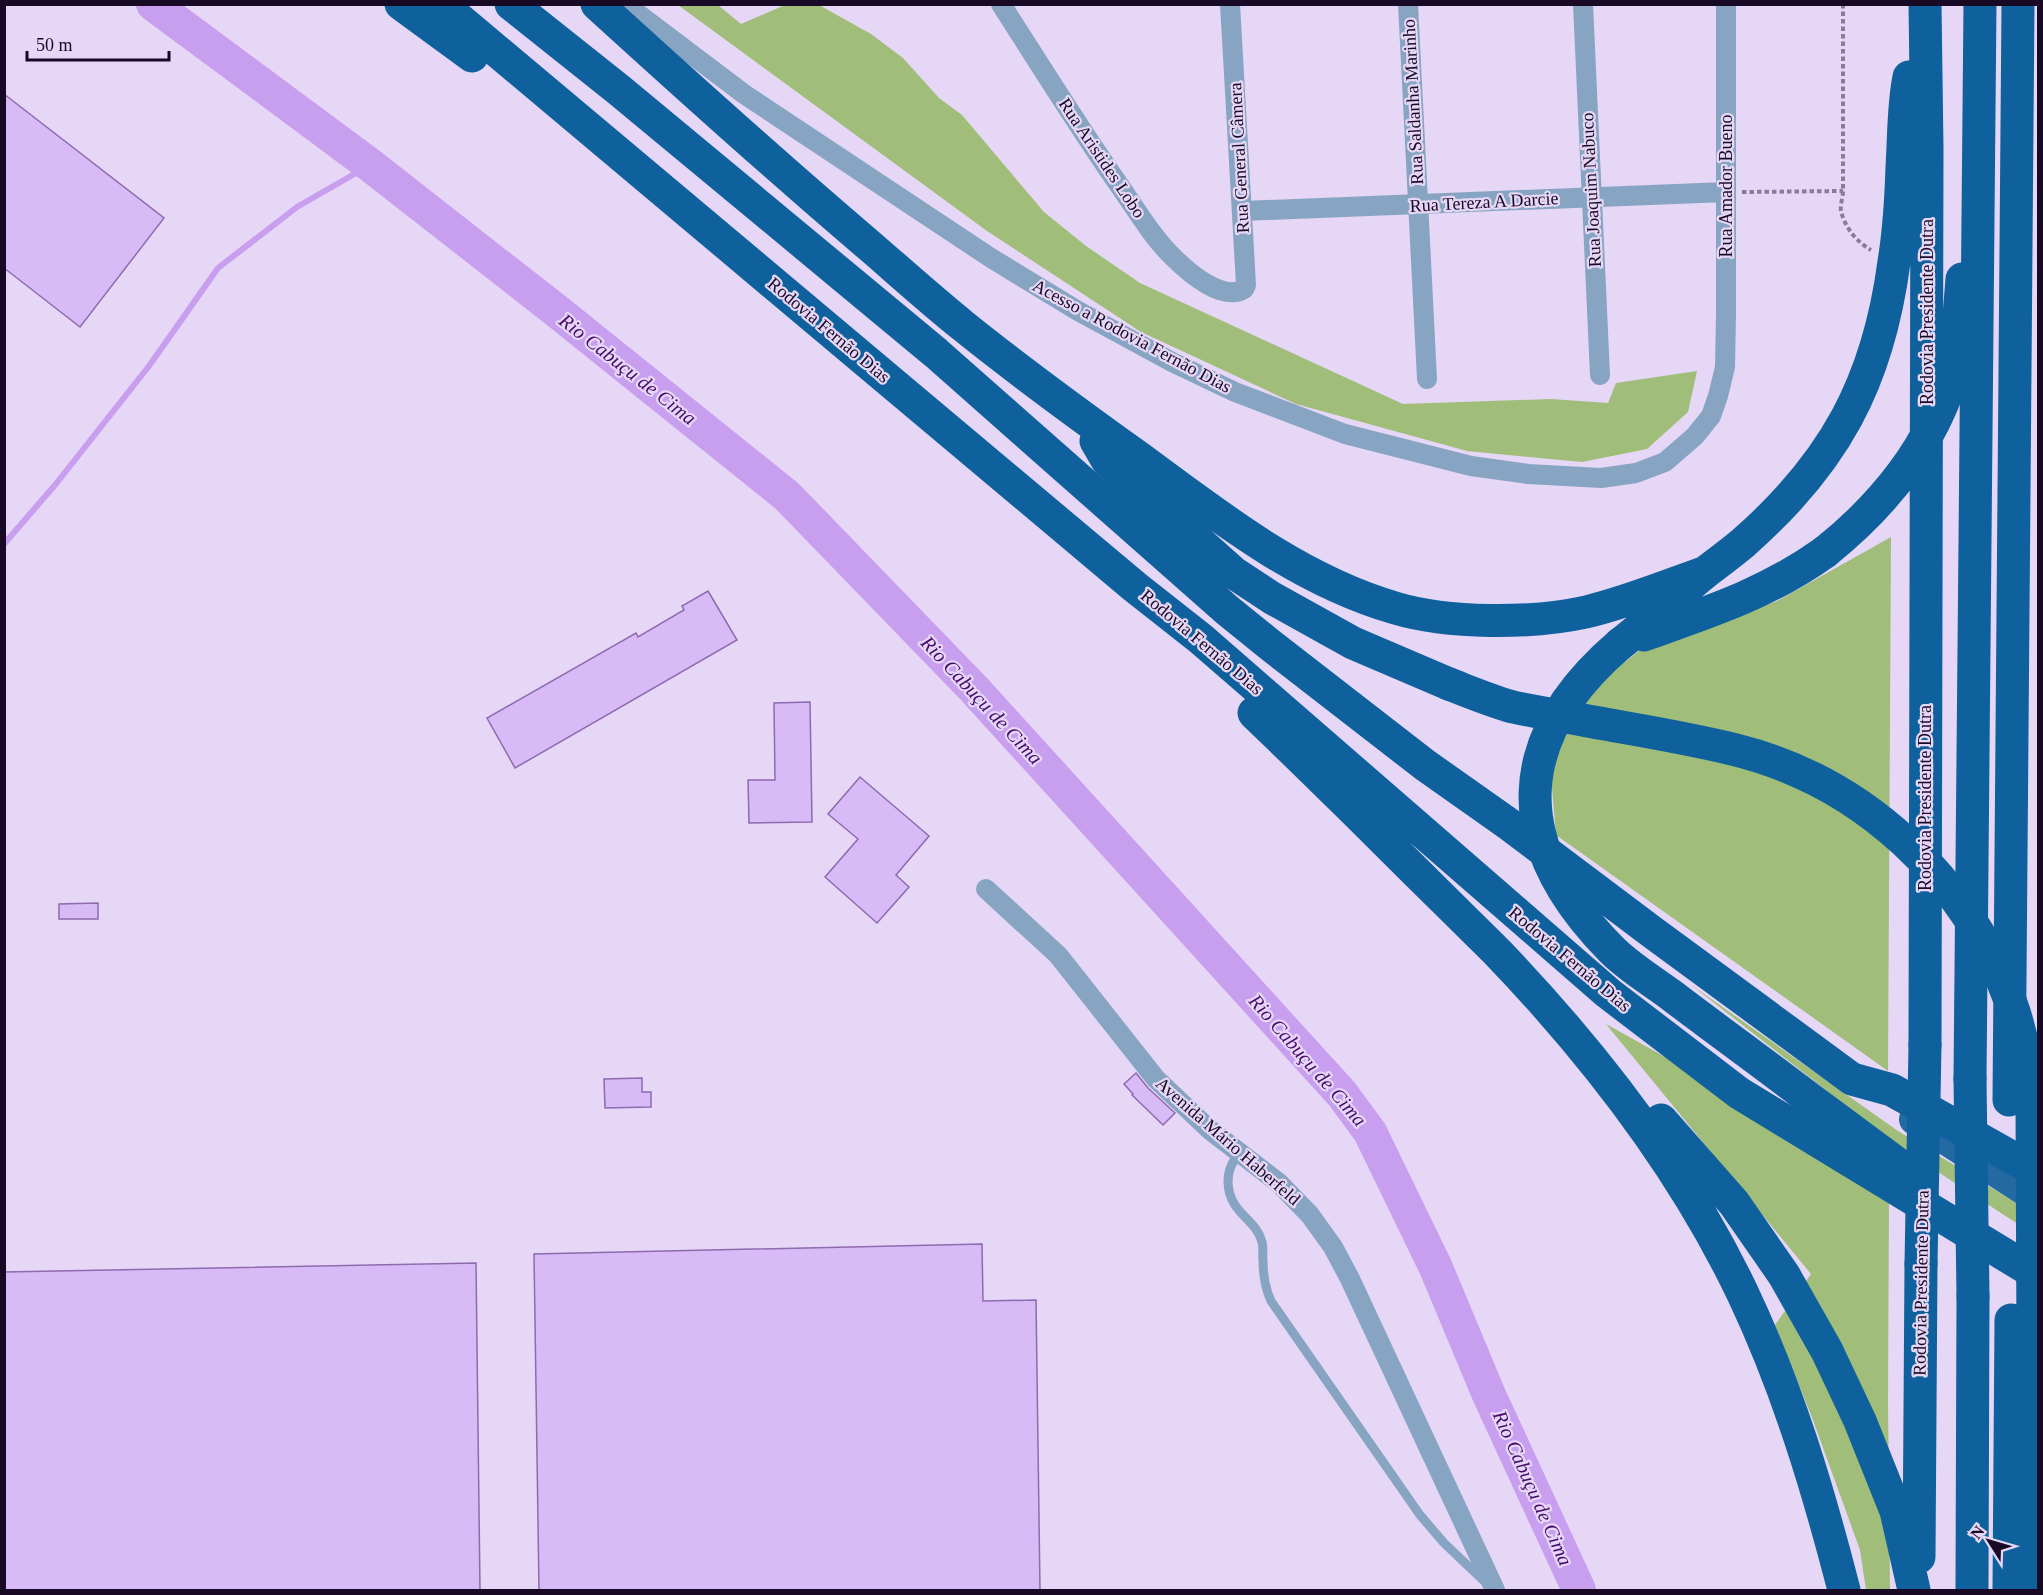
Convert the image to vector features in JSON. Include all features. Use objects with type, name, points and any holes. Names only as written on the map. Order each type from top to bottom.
[{"type":"highway","points":[[401,4],[517,89],[585,126]]},
{"type":"highway","name":"Rodovia Fernão Dias","points":[[441,4],[1135,587],[1201,639],[1618,1000],[1739,1092],[2038,1275]]},
{"type":"highway","points":[[511,4],[619,90],[936,353],[1227,610],[1269,644],[1425,765],[1510,825],[1852,1079],[2038,1198]]},
{"type":"highway","points":[[544,4],[608,65],[619,90]]},
{"type":"highway","points":[[597,4],[810,195],[952,317],[1218,516],[1290,562],[1331,583],[1395,608],[1473,620],[1583,613],[1618,604],[1706,572]]},
{"type":"highway","points":[[1620,644],[1745,598],[1787,578],[1826,552],[1861,522],[1891,488],[1934,422],[1948,391],[1958,340],[1962,279],[1960,4]]},
{"type":"highway","points":[[1972,1590],[1973,1296],[1970,1079],[1980,4]]},
{"type":"highway","points":[[2009,1590],[2011,1320],[2009,1100],[2018,4]]},
{"type":"highway","points":[[1924,15],[1908,83],[1903,121],[1899,223],[1894,263],[1879,338],[1868,375],[1853,409],[1832,445],[1808,478],[1777,511],[1742,544],[1597,663],[1580,682],[1565,702],[1546,737],[1534,786],[1537,822],[1546,854],[1560,885],[1579,913],[1611,949],[2038,1268]]},
{"type":"highway","name":"Rodovia Presidente Dutra","points":[[1919,1590],[1925,1045],[1927,149],[1924,15]]},
{"type":"highway","points":[[1082,416],[1107,460],[1234,573],[1353,643],[1449,684],[1514,707],[1736,750],[1795,770],[1850,799],[1900,836],[1947,886],[1985,942],[2012,1005],[2024,1049],[2032,1105],[2034,1590]]},
{"type":"highway","points":[[1135,587],[1193,653],[1498,953],[1573,1037],[1669,1164],[1743,1293],[1792,1413],[1824,1510],[1844,1590]]},
{"type":"highway","points":[[1498,953],[1544,985],[1734,1203],[1784,1275],[1827,1352],[1863,1427],[1896,1511],[1914,1590]]},
{"type":"highway","points":[[1852,1079],[1892,1090],[2038,1172]]},
{"type":"street","name":"Acesso a Rodovia Fernão Dias","points":[[626,4],[744,94],[823,148],[991,258],[1078,311],[1235,392],[1345,434],[1471,466],[1516,472],[1602,478],[1636,473],[1665,462],[1701,429],[1711,416],[1725,367]]},
{"type":"street","name":"Rua Aristides Lobo","points":[[1001,4],[1104,163],[1152,232],[1173,257],[1193,275],[1222,292]]},
{"type":"street","name":"Rua General Câmera","points":[[1222,292],[1241,291],[1245,285],[1230,4]]},
{"type":"street","name":"Rua Saldanha Marinho","points":[[1408,4],[1427,379]]},
{"type":"street","name":"Rua Joaquim Nabuco","points":[[1582,4],[1600,375]]},
{"type":"street","name":"Rua Amador Bueno","points":[[1725,367],[1726,4]]},
{"type":"street","name":"Rua Tereza A Darcie","points":[[1242,211],[1726,192]]},
{"type":"street","name":"Avenida Mário Haberfeld","points":[[986,890],[1058,956],[1156,1079],[1184,1107],[1279,1183],[1310,1215],[1333,1247],[1350,1279],[1495,1590]]},
{"type":"lane","points":[[1240,1153],[1234,1159],[1230,1169],[1228,1180],[1230,1196],[1233,1205],[1255,1228],[1262,1241],[1264,1279],[1271,1301],[1420,1515],[1444,1543],[1495,1590]]},
{"type":"path","points":[[1843,4],[1843,191],[1841,210],[1848,228],[1860,244],[1894,263]]},
{"type":"path","points":[[1726,192],[1843,191]]},
{"type":"green space","points":[[678,5],[718,5],[741,24],[785,5],[819,5],[871,34],[903,58],[939,98],[962,115],[1044,212],[1086,246],[1140,283],[1403,404],[1551,399],[1608,403],[1616,383],[1697,371],[1688,412],[1647,449],[1582,462],[1467,451],[1296,404],[1141,332],[987,231]]},
{"type":"green space","points":[[1891,537],[1888,1071],[1556,835],[1550,765],[1592,688],[1640,650],[1777,601]]},
{"type":"green space","points":[[1690,984],[1898,1131],[2038,1216],[2038,1237],[1895,1144]]},
{"type":"green space","points":[[1606,1024],[1667,1058],[1889,1201],[1890,1590],[1866,1590],[1860,1550],[1813,1420],[1775,1325],[1811,1274]]},
{"type":"building","points":[[4,94],[164,218],[80,327],[4,268]]},
{"type":"building","points":[[708,591],[737,640],[515,768],[487,718],[636,633],[638,637],[684,610],[682,606]]},
{"type":"building","points":[[810,702],[812,822],[749,823],[748,780],[775,780],[774,703]]},
{"type":"building","points":[[860,777],[929,836],[896,875],[909,887],[877,923],[825,877],[858,839],[828,814]]},
{"type":"building","points":[[98,903],[98,919],[59,919],[59,904]]},
{"type":"building","points":[[1136,1073],[1148,1088],[1175,1113],[1163,1125],[1124,1084]]},
{"type":"building","points":[[642,1078],[642,1092],[651,1092],[651,1107],[605,1108],[604,1079]]},
{"type":"building","points":[[982,1244],[983,1301],[1036,1300],[1040,1590],[539,1590],[534,1254]]},
{"type":"building","points":[[476,1263],[480,1590],[4,1590],[4,1272]]},
{"type":"waterway","name":"Rio Cabuçu de Cima","points":[[153,4],[370,165],[787,496],[974,689],[1342,1094],[1370,1132],[1436,1268],[1489,1395],[1579,1590]]},
{"type":"waterway","points":[[4,544],[55,485],[149,366],[218,268],[297,207],[370,165]]}]
